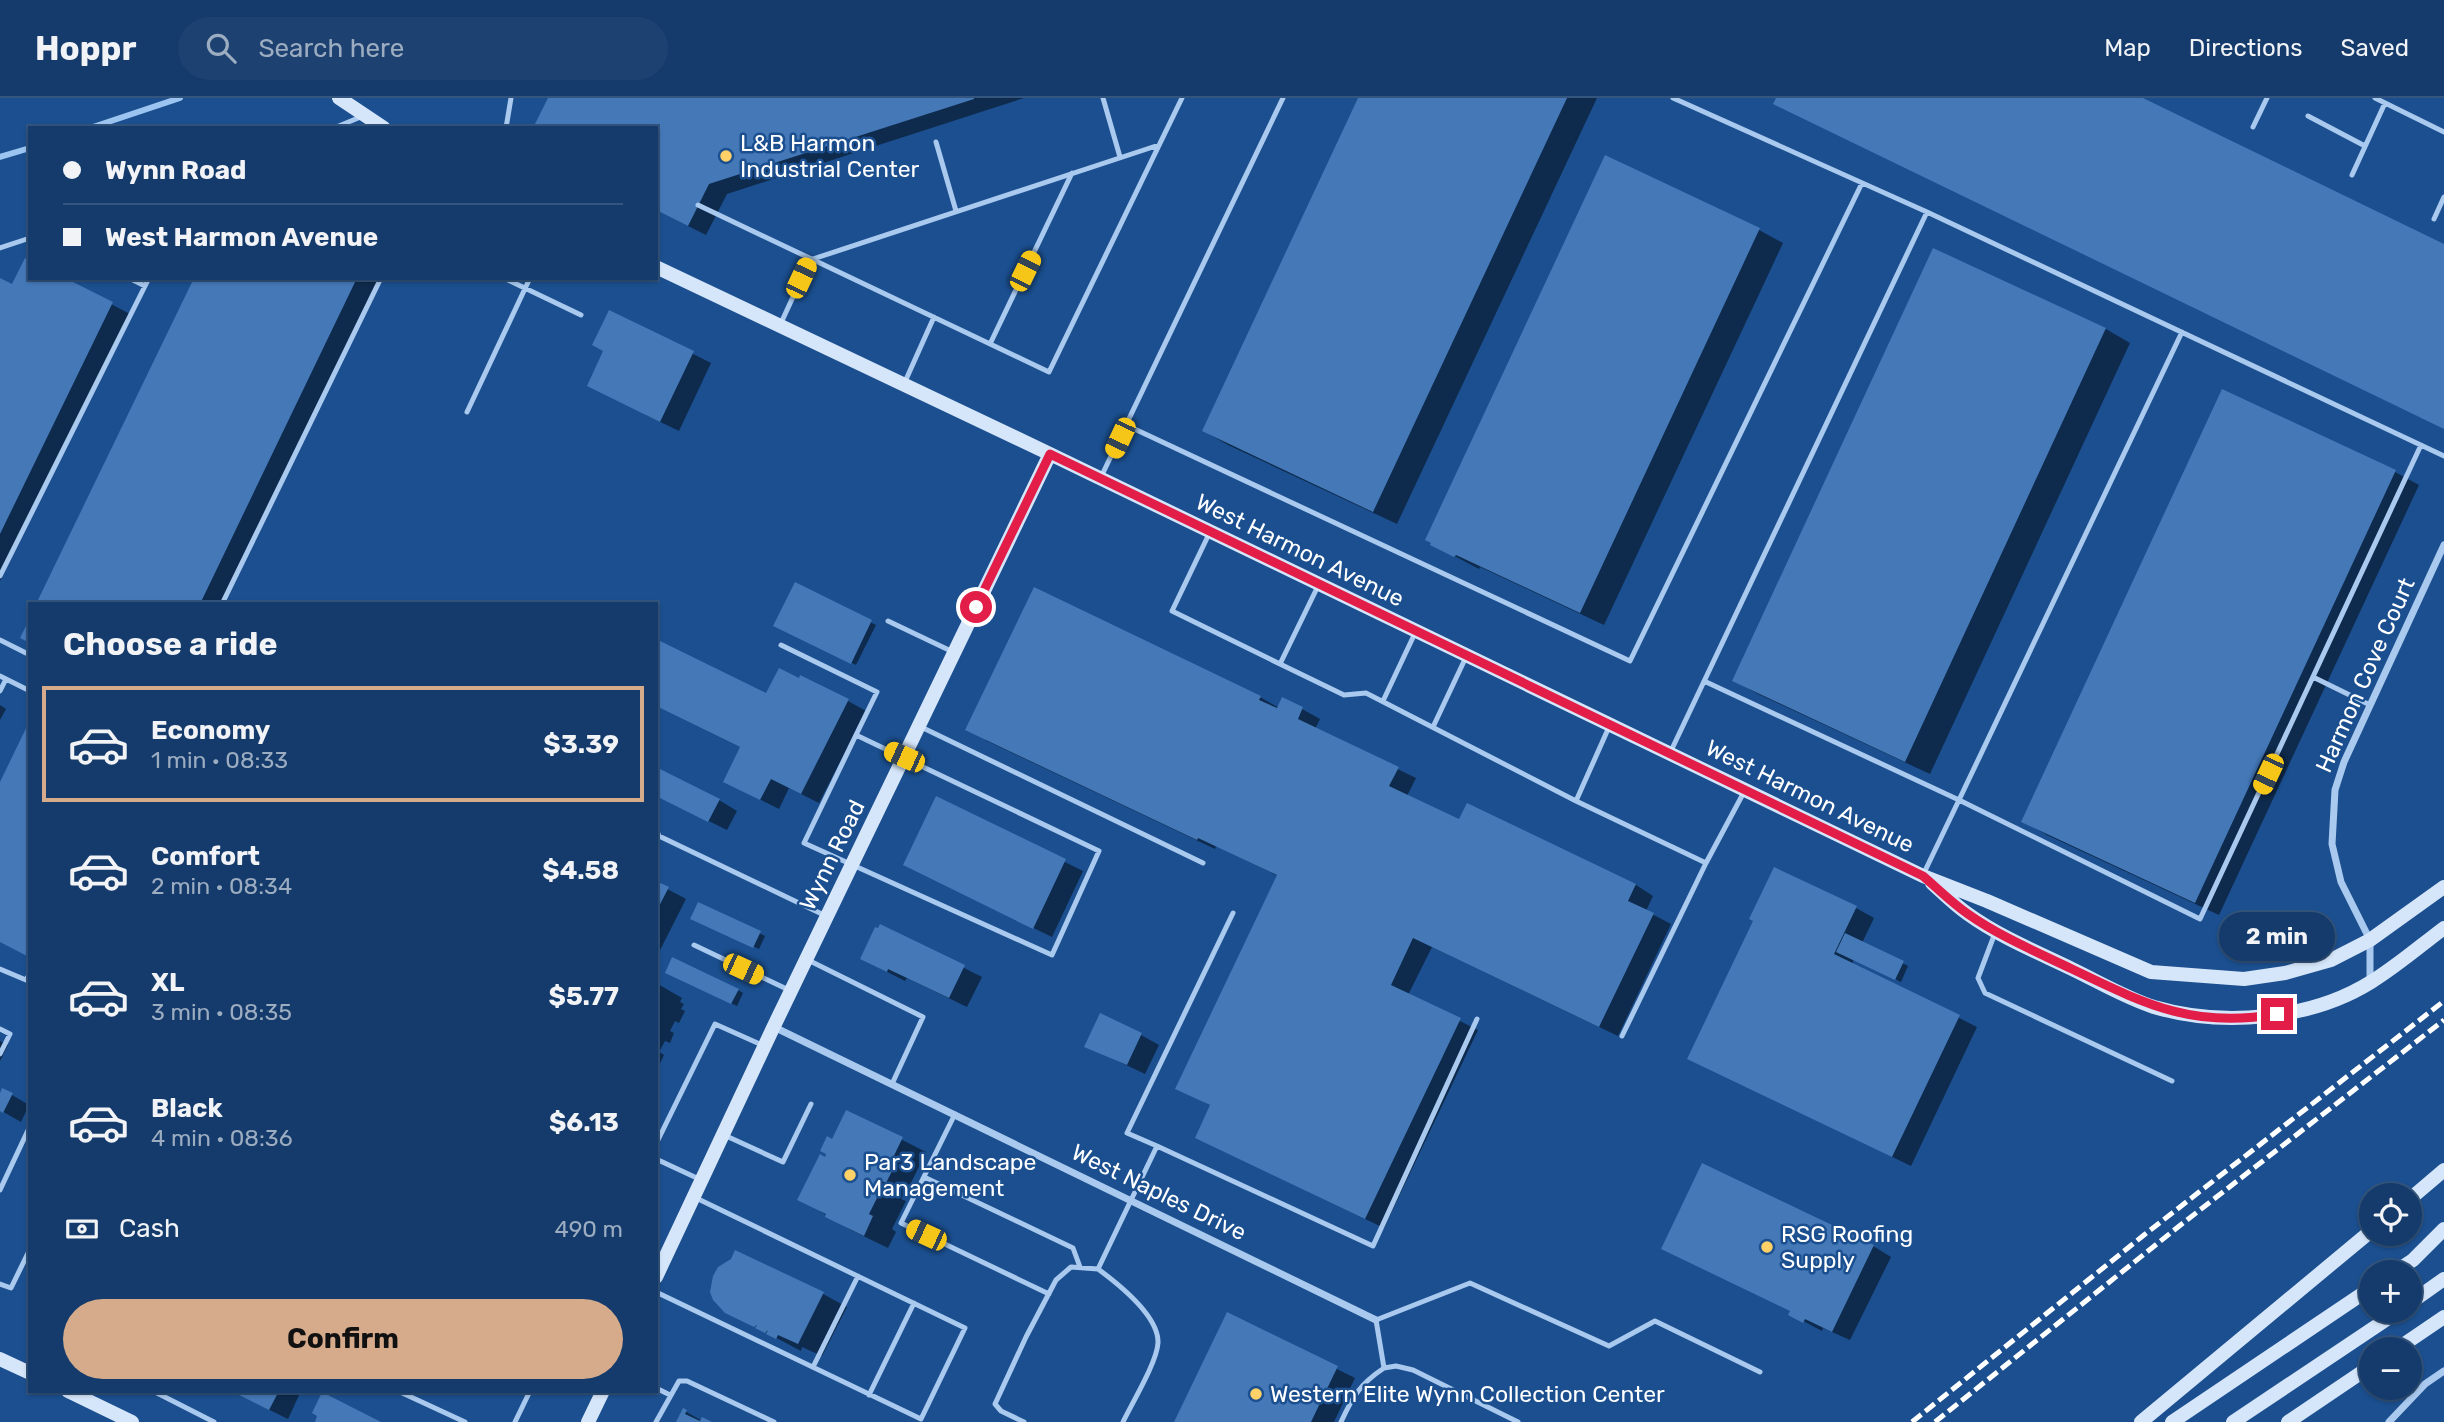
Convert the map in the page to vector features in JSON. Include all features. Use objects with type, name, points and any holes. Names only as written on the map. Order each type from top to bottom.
[{"type":"main road","points":[[339,98],[381,126]]},
{"type":"main road","name":"West Harmon Avenue","points":[[658,268],[1211,531],[1923,876],[2151,972],[2244,979],[2285,973],[2332,960],[2370,940],[2444,887]]},
{"type":"main road","name":"Wynn Road","points":[[658,1273],[1050,454]]},
{"type":"main road","name":"West Harmon Avenue","points":[[1923,876],[1968,915],[1996,930],[2153,1007],[2195,1016],[2244,1018],[2296,1011],[2339,997],[2370,983],[2444,928]]},
{"type":"main road","points":[[1996,930],[2005,909]]},
{"type":"main road","points":[[2422,1189],[2444,1170]]},
{"type":"main road","points":[[2413,1260],[2444,1229]]},
{"type":"main road","points":[[2141,1422],[2359,1241]]},
{"type":"main road","points":[[2422,1295],[2444,1279]]},
{"type":"main road","points":[[2172,1422],[2359,1296]]},
{"type":"main road","points":[[2415,1337],[2444,1317]]},
{"type":"main road","points":[[2233,1422],[2381,1323]]},
{"type":"main road","points":[[0,1359],[28,1372]]},
{"type":"main road","points":[[2288,1422],[2359,1374]]},
{"type":"main road","points":[[72,1393],[132,1422]]},
{"type":"main road","points":[[588,1422],[602,1393]]},
{"type":"street","name":"Harmon Cove Court","points":[[2370,983],[2370,940],[2341,882],[2332,844],[2335,790],[2344,762],[2444,545]]},
{"type":"street","name":"West Naples Drive","points":[[774,1027],[1376,1320]]},
{"type":"street","points":[[2389,1422],[2426,1384],[2444,1371]]},
{"type":"lane","points":[[506,126],[511,98]]},
{"type":"lane","points":[[1103,98],[1120,157]]},
{"type":"lane","points":[[698,205],[1049,372],[1182,98]]},
{"type":"lane","points":[[1101,479],[1283,98]]},
{"type":"lane","points":[[1673,98],[1927,212],[2444,456]]},
{"type":"lane","points":[[2253,127],[2267,98]]},
{"type":"lane","points":[[2375,98],[2444,132]]},
{"type":"lane","points":[[2352,175],[2385,103]]},
{"type":"lane","points":[[339,126],[365,115]]},
{"type":"lane","points":[[2308,116],[2365,146]]},
{"type":"lane","points":[[936,142],[956,211]]},
{"type":"lane","points":[[779,326],[810,260],[1159,145]]},
{"type":"lane","points":[[990,344],[1072,173]]},
{"type":"lane","points":[[1126,425],[1630,661],[1863,183]]},
{"type":"lane","points":[[2434,219],[2444,197]]},
{"type":"lane","points":[[1670,754],[1927,212]]},
{"type":"lane","points":[[0,248],[28,239]]},
{"type":"lane","points":[[133,280],[145,286]]},
{"type":"lane","points":[[0,576],[148,280]]},
{"type":"lane","points":[[223,602],[380,280]]},
{"type":"lane","points":[[508,280],[582,315]]},
{"type":"lane","points":[[467,412],[529,280]]},
{"type":"lane","points":[[904,384],[934,317]]},
{"type":"lane","points":[[1923,876],[2182,332]]},
{"type":"lane","points":[[1704,681],[1959,800],[2200,919],[2421,445]]},
{"type":"lane","points":[[1211,531],[1172,611],[1344,695],[1366,693],[1383,701],[1576,801],[1706,863]]},
{"type":"lane","points":[[1280,664],[1319,584]]},
{"type":"lane","points":[[888,621],[954,653]]},
{"type":"lane","points":[[1383,701],[1417,631]]},
{"type":"lane","points":[[0,640],[28,654]]},
{"type":"lane","points":[[781,645],[877,692],[856,735],[804,843],[1052,955],[1099,851],[856,735]]},
{"type":"lane","points":[[1433,727],[1467,656]]},
{"type":"lane","points":[[2313,677],[2371,705]]},
{"type":"lane","points":[[0,691],[3,678],[28,690]]},
{"type":"lane","points":[[1576,801],[1611,725]]},
{"type":"lane","points":[[919,726],[1203,863]]},
{"type":"lane","points":[[1622,1036],[1706,863],[1745,790]]},
{"type":"lane","points":[[658,834],[827,916]]},
{"type":"lane","points":[[1233,913],[1126,1133],[1373,1246],[1477,1019]]},
{"type":"lane","points":[[1996,930],[1978,978],[1985,993],[2172,1081]]},
{"type":"lane","points":[[694,945],[791,991]]},
{"type":"lane","points":[[806,959],[923,1017],[892,1084]]},
{"type":"lane","points":[[0,969],[26,981],[28,977]]},
{"type":"lane","points":[[658,1140],[715,1024],[765,1046]]},
{"type":"lane","points":[[0,1029],[10,1034],[0,1054]]},
{"type":"lane","points":[[723,1134],[783,1162],[811,1104]]},
{"type":"lane","points":[[955,1114],[901,1223],[1049,1294]]},
{"type":"lane","points":[[0,1190],[28,1130]]},
{"type":"lane","points":[[1098,1269],[1157,1146]]},
{"type":"lane","points":[[658,1160],[701,1181]]},
{"type":"lane","points":[[924,1177],[1073,1248],[1080,1268]]},
{"type":"lane","points":[[658,1293],[921,1419],[965,1328],[694,1197]]},
{"type":"lane","points":[[0,1284],[11,1288],[28,1253]]},
{"type":"lane","points":[[1024,1422],[1001,1411],[995,1404],[1056,1280],[1071,1267],[1098,1269],[1127,1291],[1149,1318],[1158,1341],[1152,1362],[1123,1422]]},
{"type":"lane","points":[[813,1367],[858,1276]]},
{"type":"lane","points":[[1384,1368],[1376,1320],[1470,1283],[1609,1346],[1655,1321],[1760,1371]]},
{"type":"lane","points":[[869,1395],[914,1303]]},
{"type":"lane","points":[[1341,1422],[1355,1392],[1384,1368],[1396,1366],[1413,1370],[1518,1422]]},
{"type":"lane","points":[[656,1422],[679,1381],[687,1381],[774,1422]]},
{"type":"lane","points":[[658,1389],[670,1395]]},
{"type":"lane","points":[[157,1393],[214,1422]]},
{"type":"lane","points":[[402,1393],[465,1422]]},
{"type":"lane","points":[[515,1422],[529,1393]]},
{"type":"building","name":"L&B Harmon Industrial Center","points":[[548,98],[974,98],[709,184],[688,226],[658,211],[658,126],[534,126]]},
{"type":"building","points":[[1358,98],[1567,98],[1373,512],[1202,431]]},
{"type":"building","points":[[1776,98],[2143,98],[2444,244],[2444,429],[1773,104]]},
{"type":"building","points":[[1605,155],[1760,228],[1580,613],[1456,555],[1454,557],[1425,540]]},
{"type":"building","points":[[1933,248],[2106,328],[1905,762],[1732,681]]},
{"type":"building","points":[[25,258],[28,260],[28,280],[69,280],[113,302],[0,534],[0,278],[12,284]]},
{"type":"building","points":[[193,280],[356,280],[201,602],[37,602]]},
{"type":"building","points":[[609,310],[694,351],[660,422],[587,386],[603,351],[592,345]]},
{"type":"building","points":[[2222,389],[2396,470],[2195,903],[2021,822]]},
{"type":"building","points":[[795,582],[872,620],[851,664],[773,626]]},
{"type":"building","points":[[1034,587],[1261,696],[1259,700],[1277,708],[1282,697],[1303,707],[1298,719],[1399,767],[1389,786],[1459,819],[1467,803],[1636,884],[1628,901],[1654,913],[1599,1027],[1413,938],[1391,985],[1461,1018],[1365,1219],[1195,1138],[1210,1105],[1175,1089],[1277,875],[965,730]]},
{"type":"building","points":[[28,622],[28,642],[20,638]]},
{"type":"building","points":[[658,640],[766,693],[779,668],[799,678],[800,675],[849,699],[801,794],[771,779],[760,800],[723,782],[740,747],[658,707]]},
{"type":"building","points":[[28,724],[27,956],[0,942],[0,782]]},
{"type":"building","points":[[658,768],[720,799],[708,822],[658,797]]},
{"type":"building","points":[[936,796],[1066,859],[1033,929],[903,865]]},
{"type":"building","points":[[1774,867],[1857,906],[1834,954],[1960,1015],[1892,1157],[1687,1059],[1753,921],[1749,919]]},
{"type":"building","points":[[658,882],[669,887],[658,908]]},
{"type":"building","points":[[698,902],[761,931],[753,948],[690,919]]},
{"type":"building","points":[[880,924],[965,965],[949,998],[860,959],[875,927],[878,928]]},
{"type":"building","points":[[1845,933],[1904,961],[1895,980],[1836,952]]},
{"type":"building","points":[[672,957],[739,989],[731,1004],[665,973]]},
{"type":"building","points":[[1100,1013],[1142,1033],[1127,1065],[1084,1047]]},
{"type":"building","points":[[2,1088],[13,1093],[3,1113],[0,1111]]},
{"type":"building","name":"Par3 Landscape Management","points":[[846,1110],[903,1137],[888,1168],[892,1171],[886,1183],[880,1180],[878,1184],[883,1186],[869,1214],[873,1216],[864,1236],[797,1200],[820,1154],[825,1157],[826,1154],[820,1151],[827,1136],[832,1139]]},
{"type":"building","name":"RSG Roofing Supply","points":[[1702,1163],[1874,1245],[1832,1332],[1805,1319],[1803,1323],[1788,1315],[1790,1311],[1661,1249]]},
{"type":"building","points":[[735,1250],[824,1292],[798,1344],[778,1335],[776,1339],[766,1334],[768,1330],[765,1333],[755,1328],[757,1325],[754,1327],[725,1313],[713,1300],[710,1292],[713,1276],[718,1267],[731,1259]]},
{"type":"building","name":"Western Elite Wynn Collection Center","points":[[1227,1312],[1338,1366],[1311,1422],[1174,1422]]},
{"type":"building","points":[[235,1393],[278,1393],[269,1410]]},
{"type":"building","points":[[324,1393],[381,1422],[315,1422],[317,1416],[312,1413]]},
{"type":"building","points":[[683,1408],[687,1410],[685,1414],[700,1421],[702,1417],[712,1422],[676,1422]]},
{"type":"waterway","points":[[96,126],[180,98]]},
{"type":"waterway","points":[[0,157],[28,149]]},
{"type":"railway","points":[[1912,1422],[2144,1235],[2444,1001]]},
{"type":"railway","points":[[1935,1422],[2178,1227],[2444,1020]]},
{"type":"place","name":"L&B Harmon Industrial Center","points":[[726,156]]},
{"type":"place","name":"Par3 Landscape Management","points":[[850,1175]]},
{"type":"place","name":"RSG Roofing Supply","points":[[1767,1247]]},
{"type":"place","name":"Western Elite Wynn Collection Center","points":[[1256,1394]]},
{"type":"route","points":[[976,607],[1050,454],[1923,876],[1968,915],[2128,996],[2153,1007],[2195,1016],[2224,1019],[2277,1014]]}]
